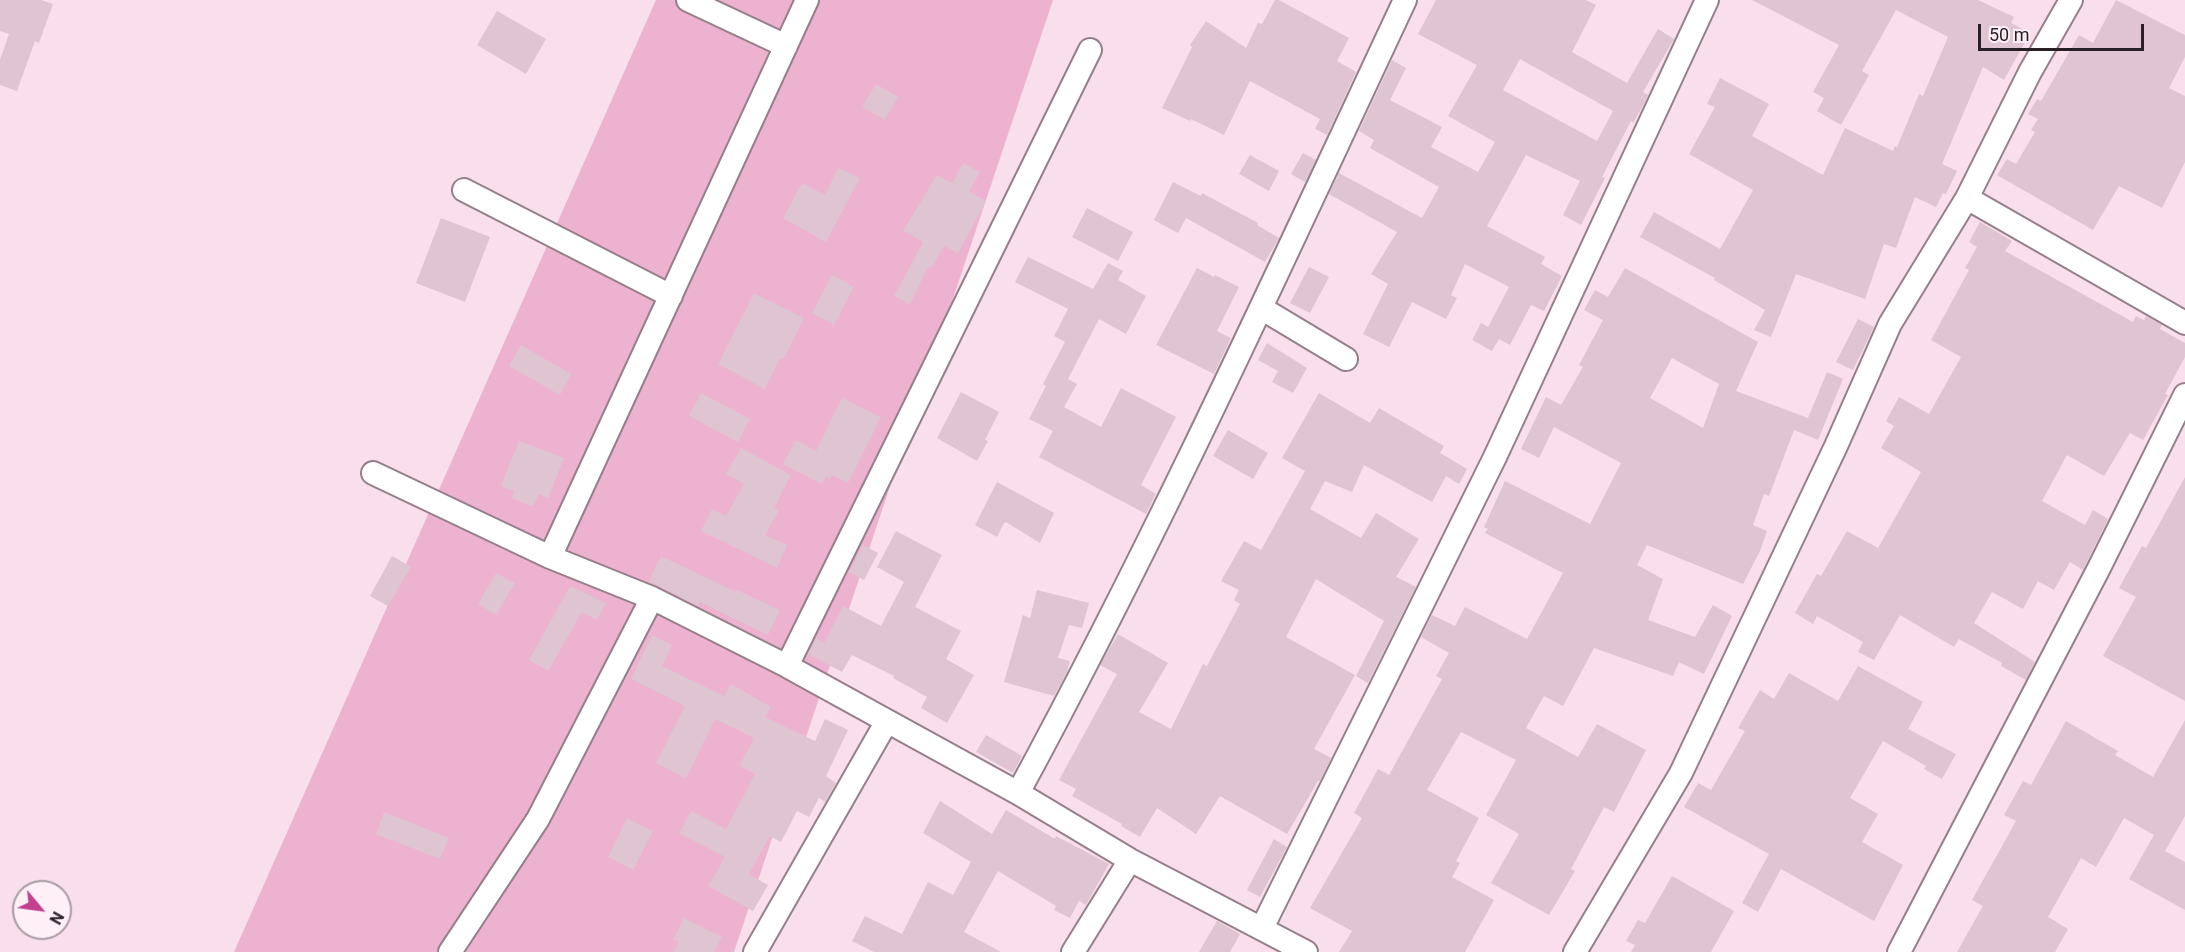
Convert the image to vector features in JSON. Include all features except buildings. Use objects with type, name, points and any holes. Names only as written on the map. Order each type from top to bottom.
[{"type":"street","points":[[688,0],[786,46]]},
{"type":"street","points":[[550,557],[807,0]]},
{"type":"street","points":[[1018,793],[1140,560],[1405,0]]},
{"type":"street","points":[[1262,928],[1495,457],[1707,0]]},
{"type":"street","points":[[1575,952],[1681,772],[1836,446],[1890,324],[1967,198],[2030,72],[2072,0]]},
{"type":"street","points":[[786,666],[1090,50]]},
{"type":"street","points":[[464,190],[670,296]]},
{"type":"street","points":[[1967,198],[2185,323]]},
{"type":"street","points":[[1261,308],[1346,359]]},
{"type":"street","points":[[1899,952],[2099,568],[2185,395]]},
{"type":"street","points":[[373,473],[550,557],[652,598],[786,666],[1018,793],[1130,860],[1306,952]]},
{"type":"street","points":[[450,952],[538,819],[652,598]]},
{"type":"street","points":[[755,952],[887,721]]},
{"type":"street","points":[[1073,952],[1130,860]]},
{"type":"shaded area","points":[[656,0],[1053,0],[734,952],[234,952]]}]
